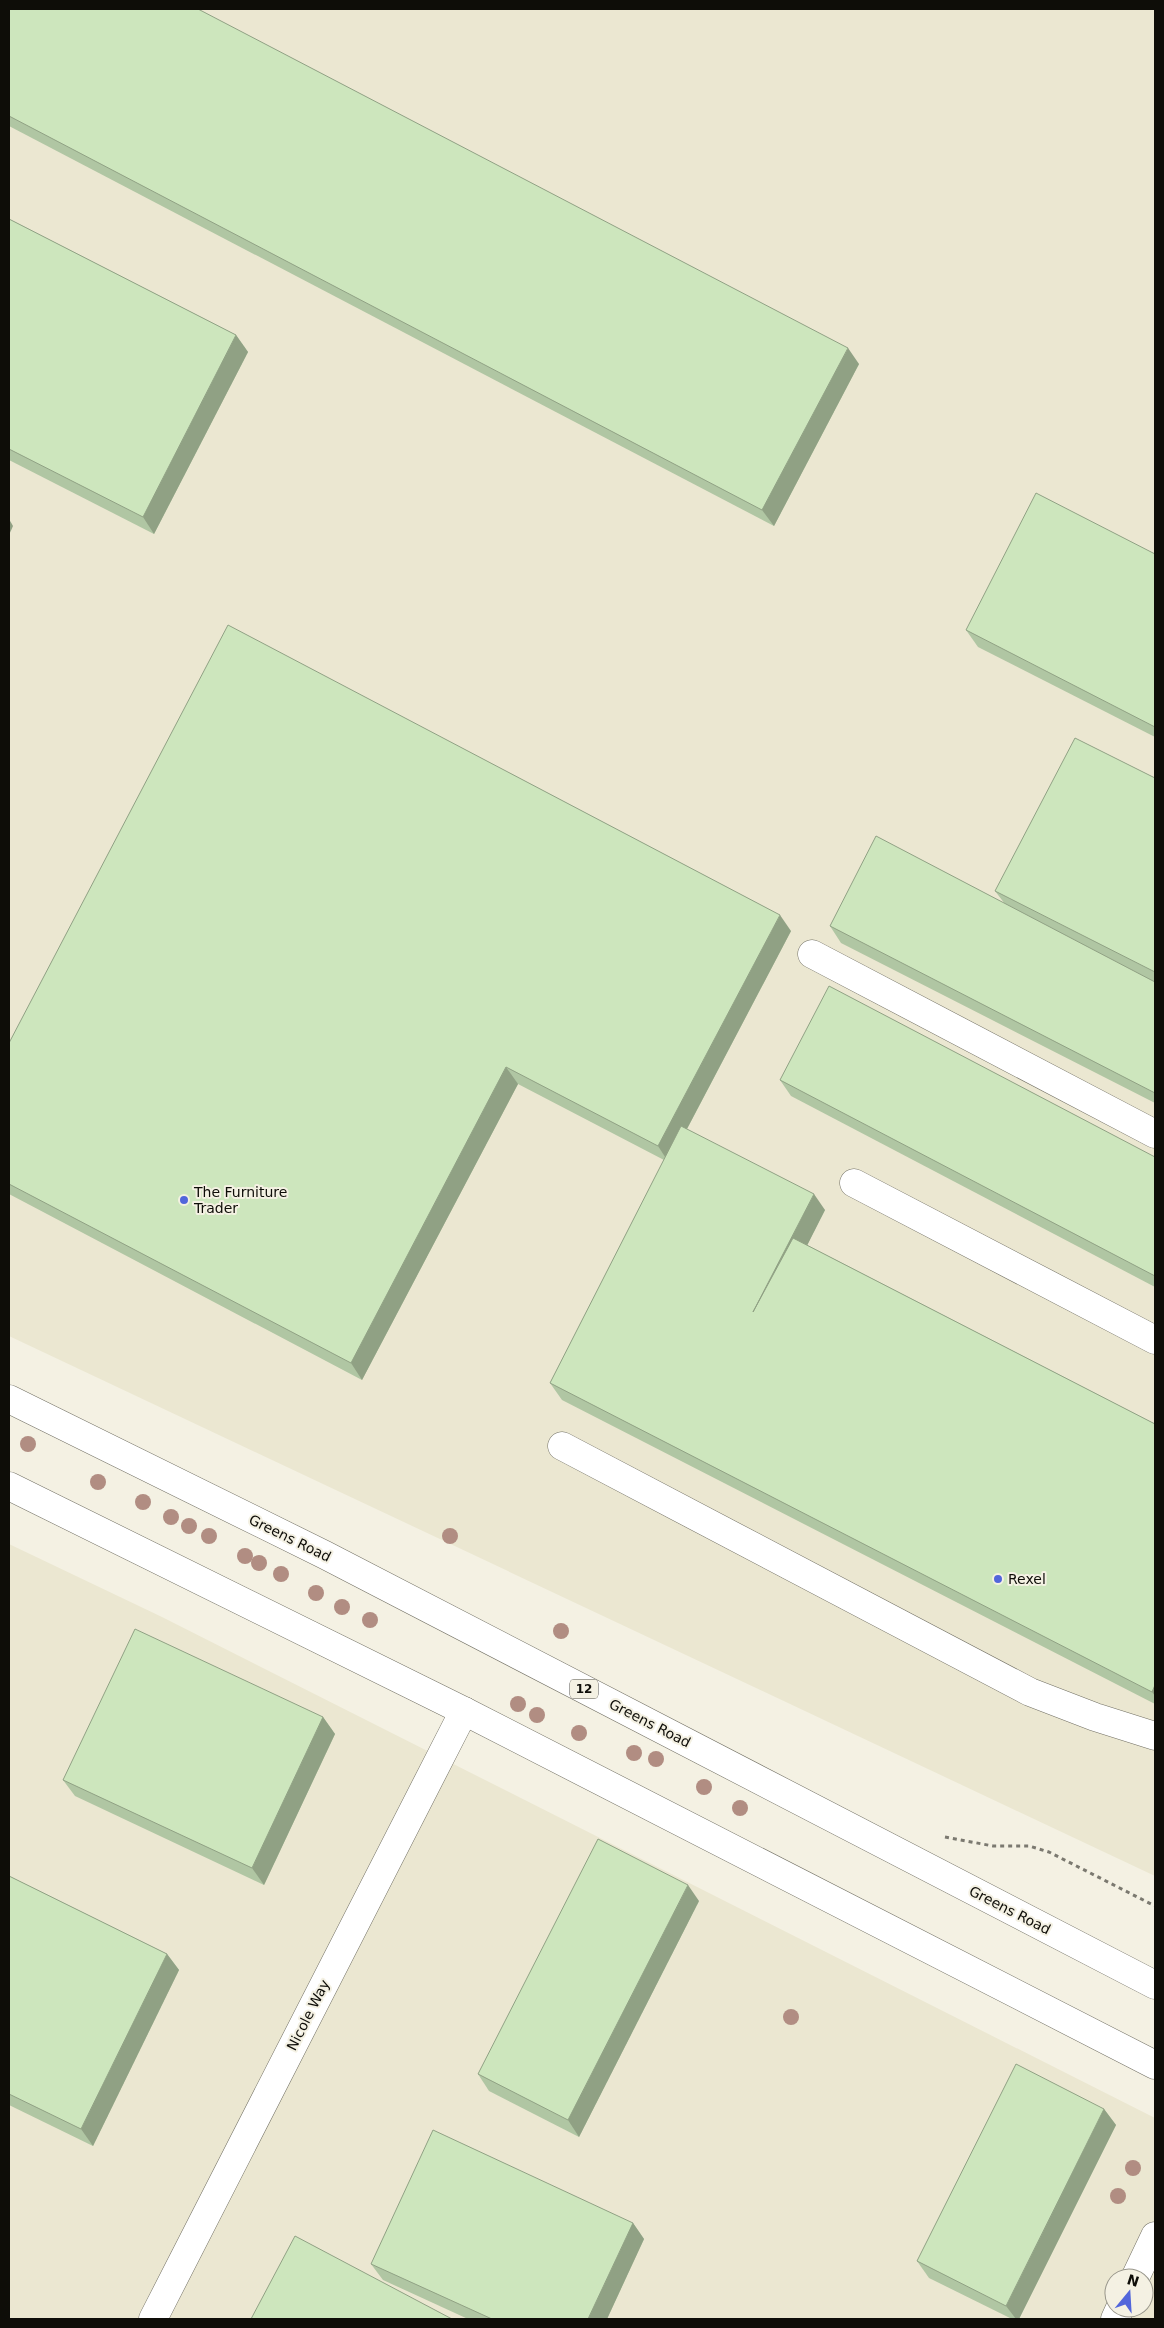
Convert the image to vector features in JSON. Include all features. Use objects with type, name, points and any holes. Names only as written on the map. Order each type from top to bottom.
[{"type":"main road","points":[[812,954],[1155,1134]]},
{"type":"main road","points":[[854,1183],[1155,1340]]},
{"type":"main road","name":"Greens Road","points":[[9,1399],[334,1559],[1155,1985]]},
{"type":"main road","points":[[562,1446],[1030,1692],[1095,1717],[1155,1736]]},
{"type":"main road","points":[[9,1486],[464,1711],[1155,2064]]},
{"type":"main road","name":"Nicole Way","points":[[153,2319],[464,1711]]},
{"type":"main road","points":[[1140,2268],[1155,2236]]},
{"type":"path","points":[[939,1835],[993,1846],[1029,1846],[1049,1852],[1155,1906]]},
{"type":"shaded area","points":[[9,9],[1155,9],[1155,1876],[9,1336]]},
{"type":"shaded area","points":[[9,1544],[162,1617],[1155,2118],[1155,2319],[9,2319]]},
{"type":"building","points":[[9,9],[198,9],[848,348],[762,510],[9,116]]},
{"type":"building","points":[[9,219],[236,335],[143,517],[9,449]]},
{"type":"building","points":[[1036,493],[1155,554],[1155,727],[966,630]]},
{"type":"building","points":[[228,625],[780,915],[658,1146],[506,1067],[351,1363],[9,1184],[9,1043]]},
{"type":"building","points":[[1075,738],[1155,778],[1155,972],[995,891]]},
{"type":"building","points":[[876,836],[1155,982],[1155,1093],[830,926]]},
{"type":"building","points":[[829,986],[1155,1157],[1155,1276],[780,1080]]},
{"type":"building","points":[[681,1126],[814,1194],[753,1312],[793,1238],[1155,1424],[1155,1685],[1152,1692],[550,1383]]},
{"type":"building","points":[[135,1629],[323,1717],[252,1868],[63,1780]]},
{"type":"building","points":[[598,1839],[688,1885],[568,2120],[478,2074]]},
{"type":"building","points":[[9,1876],[167,1954],[81,2129],[9,2094]]},
{"type":"building","points":[[1016,2064],[1104,2109],[1006,2306],[917,2261]]},
{"type":"building","points":[[433,2130],[633,2223],[588,2319],[492,2319],[371,2264]]},
{"type":"building","points":[[295,2236],[452,2319],[251,2319]]},
{"type":"place","name":"The Furniture Trader","points":[[184,1200]]},
{"type":"place","name":"Rexel","points":[[998,1579]]}]
